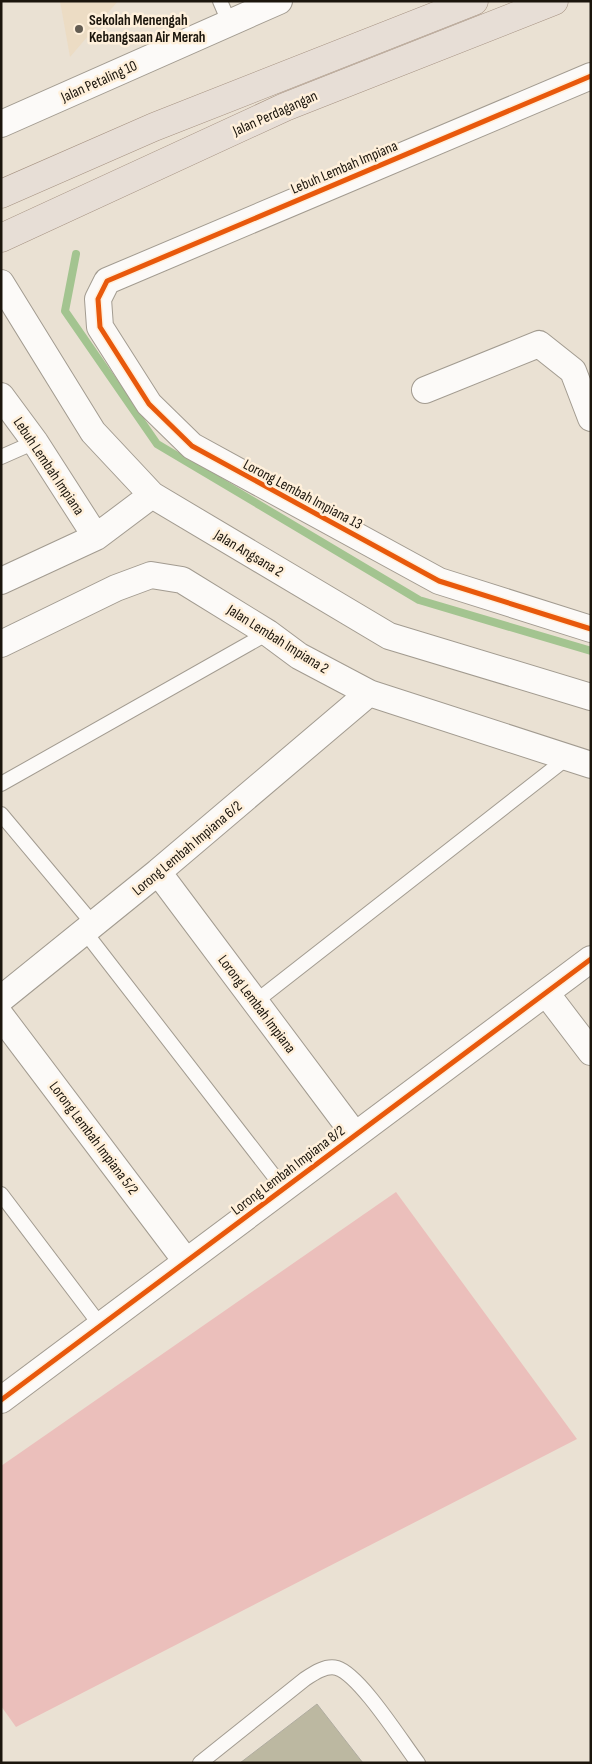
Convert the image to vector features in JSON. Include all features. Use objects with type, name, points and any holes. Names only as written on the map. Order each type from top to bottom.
[{"type":"main road","name":"Jalan Perdagangan","points":[[1,194],[154,127],[474,1]]},
{"type":"main road","name":"Jalan Perdagangan","points":[[1,238],[284,107],[554,1]]},
{"type":"street","name":"Jalan Petaling 10","points":[[1,124],[224,12],[279,1]]},
{"type":"street","name":"Lebuh Lembah Impiana","points":[[107,281],[591,76]]},
{"type":"street","name":"Lorong Lembah Impiana 13","points":[[107,281],[98,299],[100,327],[149,404],[192,446],[439,581],[591,629]]},
{"type":"street","name":"Jalan Angsana 2","points":[[1,283],[93,432],[152,495],[389,636],[591,698]]},
{"type":"street","points":[[425,390],[539,344],[573,370],[591,418]]},
{"type":"street","name":"Lebuh Lembah Impiana","points":[[1,396],[35,442],[96,537]]},
{"type":"street","points":[[1,581],[96,537],[152,495]]},
{"type":"street","name":"Jalan Lembah Impiana 2","points":[[1,644],[116,588],[151,575],[182,580],[268,633],[299,656],[369,693],[579,761]]},
{"type":"street","name":"Lorong Lembah Impiana 6/2","points":[[1,1000],[158,872],[369,693]]},
{"type":"street","name":"Lorong Lembah Impiana","points":[[158,872],[355,1135]]},
{"type":"street","name":"Lorong Lembah Impiana 8/2","points":[[1,1400],[591,959]]},
{"type":"street","points":[[546,993],[591,1052]]},
{"type":"street","name":"Lorong Lembah Impiana 5/2","points":[[1,1016],[186,1261]]},
{"type":"lane","points":[[1,457],[35,442]]},
{"type":"lane","points":[[1,784],[268,633]]},
{"type":"lane","points":[[255,1002],[579,761]]},
{"type":"lane","points":[[1,814],[90,928],[284,1189]]},
{"type":"lane","points":[[1,1194],[101,1326]]},
{"type":"lane","points":[[200,1763],[305,1679],[320,1670],[337,1668],[358,1682],[418,1763]]},
{"type":"shaded area","name":"Sekolah Menengah Kebangsaan Air Merah","points":[[60,1],[118,1],[70,57]]},
{"type":"shaded area","points":[[396,1192],[577,1439],[16,1727],[1,1706],[1,1466]]},
{"type":"building","points":[[317,1704],[363,1763],[240,1763]]},
{"type":"waterway","points":[[76,254],[65,311],[157,444],[419,600],[591,651]]},
{"type":"cycle path","points":[[591,76],[107,281],[98,299],[100,327],[149,404],[192,446],[439,581],[591,629]]},
{"type":"cycle path","points":[[1,1400],[591,959]]},
{"type":"place","name":"Sekolah Menengah Kebangsaan Air Merah","points":[[79,29]]}]
